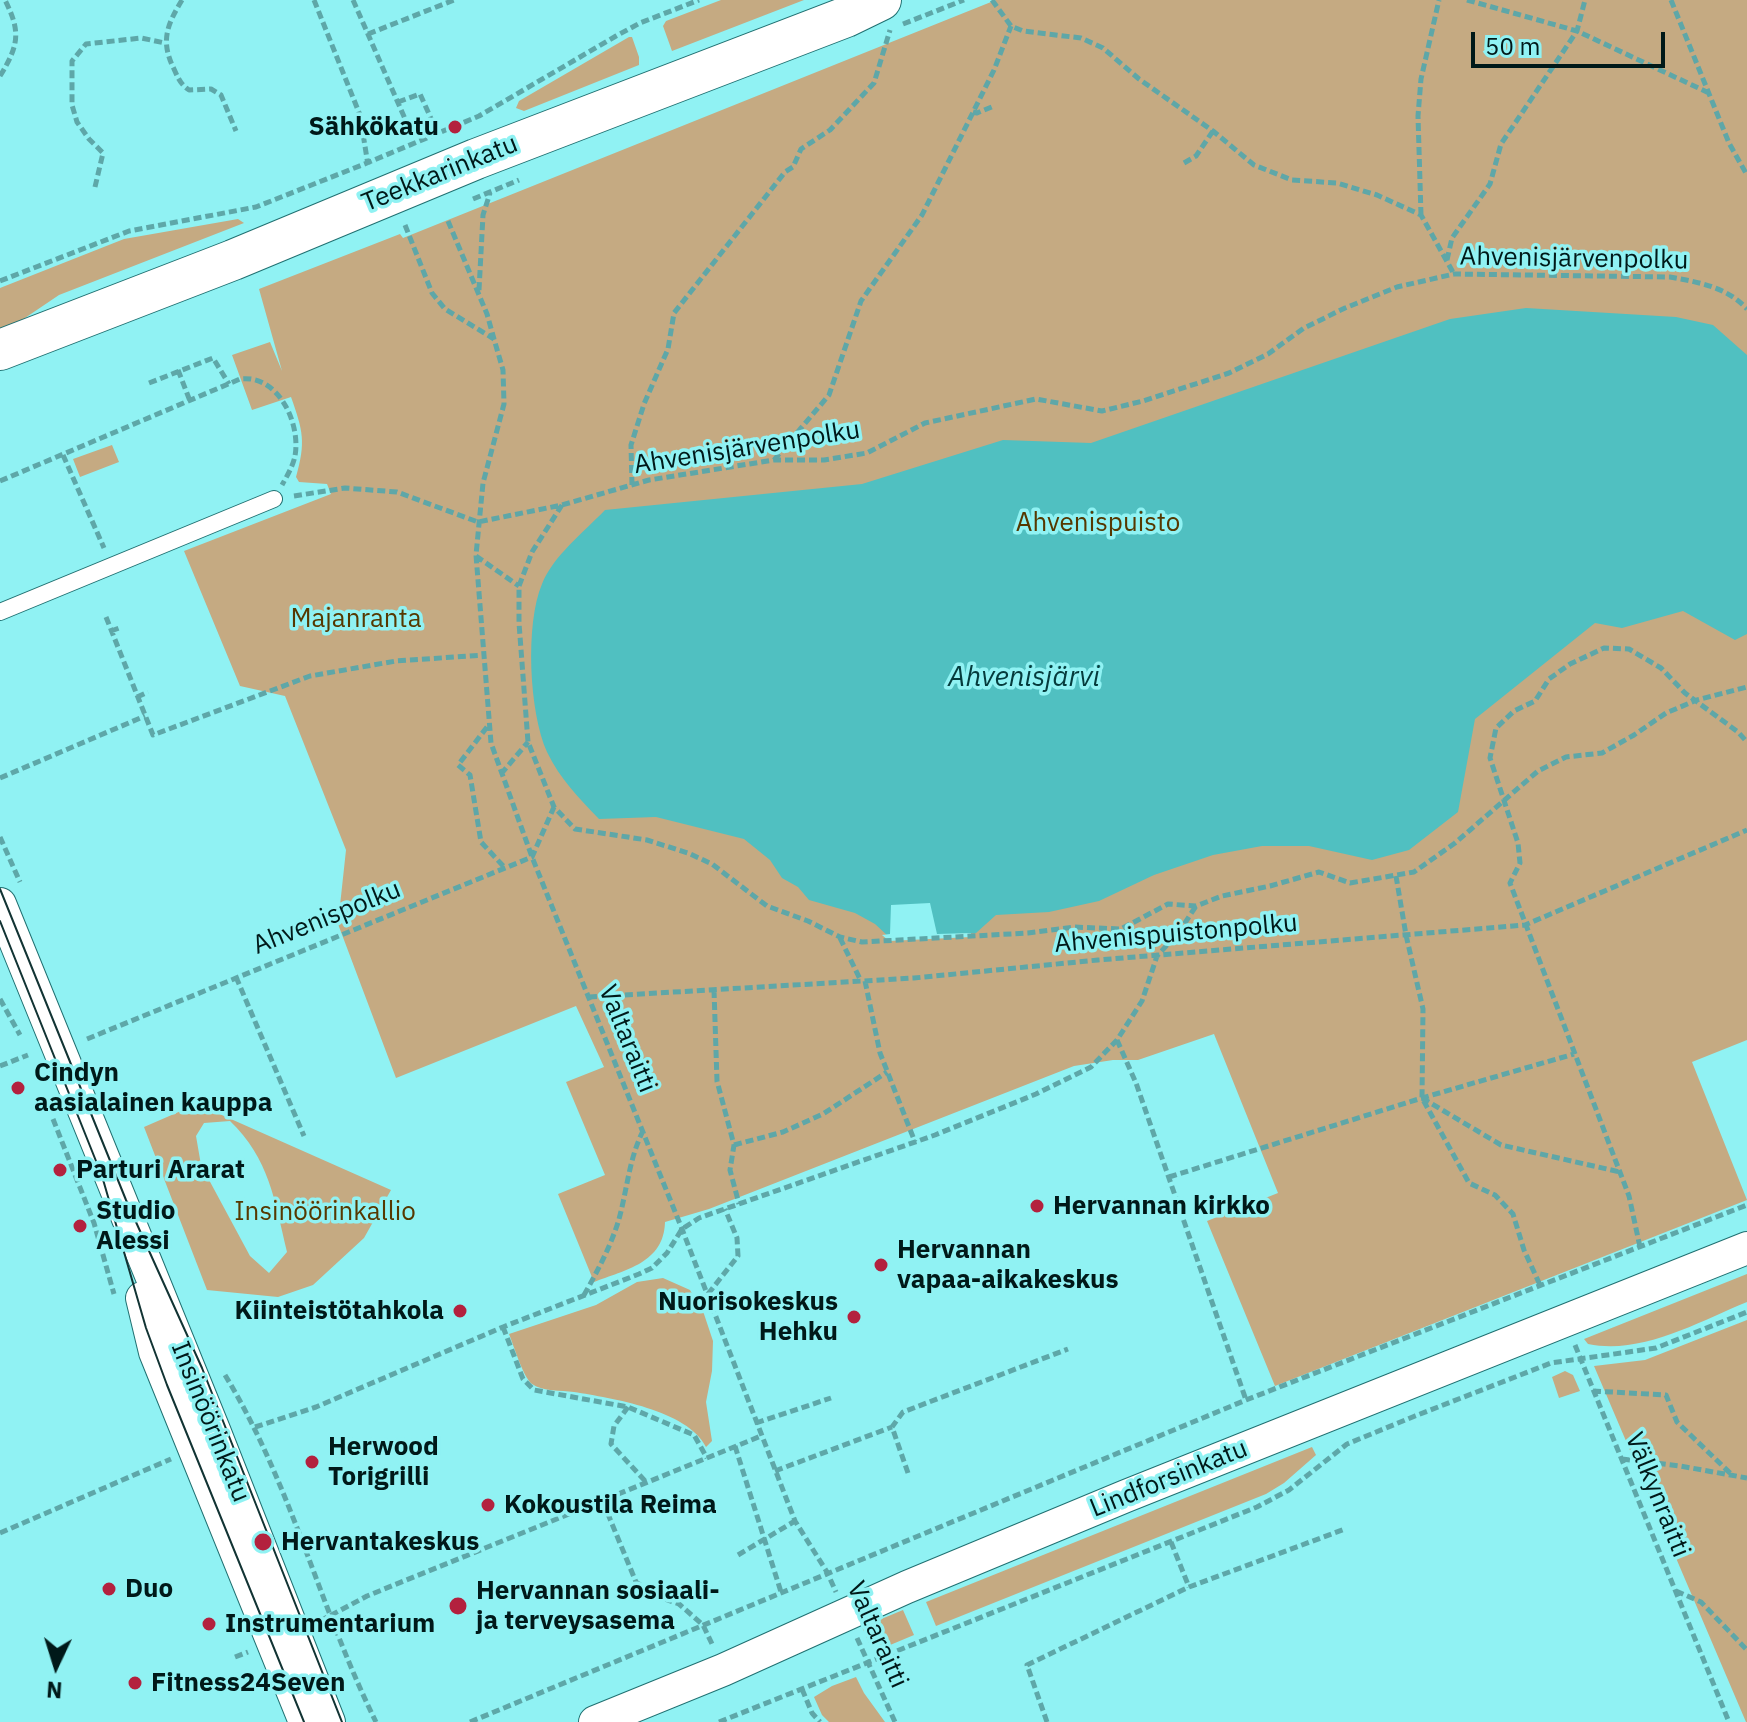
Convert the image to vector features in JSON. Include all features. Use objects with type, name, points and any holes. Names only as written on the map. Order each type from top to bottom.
[{"type":"street","name":"Teekkarinkatu","points":[[0,350],[384,195],[788,40],[886,15]]},
{"type":"street","name":"Insinöörinkatu","points":[[0,904],[329,1722]]},
{"type":"street","name":"Insinöörinkatu","points":[[125,1213],[155,1352],[305,1722]]},
{"type":"street","name":"Lindforsinkatu","points":[[595,1722],[710,1676],[1097,1508],[1747,1248]]},
{"type":"lane","points":[[0,612],[274,499]]},
{"type":"path","points":[[0,76],[16,41],[16,24],[5,0]]},
{"type":"path","points":[[182,0],[169,24],[165,43],[182,86],[189,90],[211,89],[221,95],[236,131]]},
{"type":"path","points":[[314,0],[360,115],[384,195],[432,293],[445,309],[494,339]]},
{"type":"path","points":[[353,0],[406,121]]},
{"type":"path","points":[[368,34],[452,0]]},
{"type":"path","points":[[0,281],[129,231],[256,207],[384,195],[438,134],[479,116],[640,23],[699,0]]},
{"type":"path","points":[[992,0],[1011,26],[1023,31],[1081,38],[1103,48],[1139,79],[1213,131],[1254,165],[1292,180],[1337,183],[1377,195],[1421,215]]},
{"type":"path","points":[[1439,0],[1421,79],[1418,116],[1421,215],[1454,274]]},
{"type":"path","points":[[1467,0],[1577,31],[1709,93]]},
{"type":"path","points":[[1446,261],[1452,238],[1490,184],[1501,144],[1577,31],[1585,0]]},
{"type":"path","points":[[1671,0],[1729,143],[1747,175]]},
{"type":"path","points":[[632,485],[631,445],[644,404],[668,349],[674,313],[785,172],[793,167],[801,149],[830,130],[874,83],[886,15]]},
{"type":"path","points":[[774,460],[829,395],[861,301],[922,215],[994,70],[1011,26]]},
{"type":"path","points":[[95,187],[103,153],[77,122],[72,105],[72,61],[86,44],[141,38],[165,43]]},
{"type":"path","points":[[398,102],[420,94],[438,134]]},
{"type":"path","points":[[973,112],[994,106]]},
{"type":"path","points":[[1184,163],[1196,156],[1213,131]]},
{"type":"path","points":[[479,295],[483,215],[490,192]]},
{"type":"path","name":"Valtaraitti","points":[[448,221],[479,295],[503,370],[504,404],[483,483],[476,555],[491,743],[532,857],[708,1294],[795,1521],[827,1572],[895,1722]]},
{"type":"path","name":"Ahvenisjärvenpolku","points":[[478,522],[562,505],[632,485],[774,460],[824,460],[867,453],[925,423],[1036,399],[1102,411],[1143,401],[1229,373],[1268,354],[1304,328],[1345,308],[1397,287],[1454,274],[1670,277],[1705,283],[1739,300],[1747,309]]},
{"type":"path","points":[[1739,300],[1747,303]]},
{"type":"path","points":[[149,383],[213,358],[229,384]]},
{"type":"path","points":[[178,370],[190,401]]},
{"type":"path","points":[[0,481],[229,384],[250,378],[263,382],[285,403],[291,418],[295,455],[274,499]]},
{"type":"path","points":[[63,455],[112,567]]},
{"type":"path","points":[[274,499],[345,488],[397,492],[478,522]]},
{"type":"path","points":[[562,505],[532,552],[519,586],[528,742],[554,807],[575,829],[647,840],[688,853],[712,864],[767,906],[840,937],[862,942],[1028,933],[1074,927],[1121,929],[1168,904],[1196,906],[1222,896],[1319,872],[1350,883],[1414,872],[1455,843],[1538,771],[1566,757],[1602,753],[1666,713],[1697,700],[1747,687]]},
{"type":"path","points":[[476,555],[519,586]]},
{"type":"path","points":[[106,617],[153,735],[310,676],[396,661],[484,655]]},
{"type":"path","points":[[111,631],[122,627]]},
{"type":"path","points":[[1640,1247],[1629,1196],[1510,883],[1520,863],[1518,843],[1490,758],[1496,728],[1514,711],[1535,701],[1549,679],[1570,664],[1604,648],[1629,649],[1661,668],[1685,693],[1747,742]]},
{"type":"path","points":[[137,697],[148,692]]},
{"type":"path","points":[[0,778],[145,716]]},
{"type":"path","points":[[488,725],[458,765],[470,775],[481,842],[505,868]]},
{"type":"path","points":[[501,774],[528,742]]},
{"type":"path","points":[[532,857],[554,807]]},
{"type":"path","name":"Ahvenispuistonpolku","points":[[589,997],[863,981],[1525,925],[1747,830]]},
{"type":"path","name":"Ahvenispolku","points":[[87,1039],[532,857]]},
{"type":"path","points":[[1396,876],[1423,1009],[1422,1098],[1469,1183],[1495,1195],[1513,1214],[1524,1250],[1540,1285]]},
{"type":"path","points":[[255,1427],[316,1407],[503,1327],[652,1268],[667,1253],[682,1229],[699,1218],[915,1142],[1036,1094],[1091,1067],[1117,1040],[1142,1001],[1157,956],[1179,932],[1196,906]]},
{"type":"path","points":[[840,937],[863,981],[880,1053],[915,1142]]},
{"type":"path","points":[[236,977],[304,1136]]},
{"type":"path","points":[[714,990],[717,1081],[734,1145],[730,1170],[739,1204]]},
{"type":"path","points":[[0,999],[34,1069]]},
{"type":"path","points":[[1117,1040],[1136,1083],[1246,1400]]},
{"type":"path","points":[[1169,1177],[1574,1054]]},
{"type":"path","points":[[0,1066],[28,1055]]},
{"type":"path","points":[[734,1145],[783,1132],[823,1114],[887,1072]]},
{"type":"path","points":[[1422,1098],[1501,1145],[1620,1172]]},
{"type":"path","points":[[51,1111],[94,1223],[117,1303]]},
{"type":"path","points":[[583,1296],[599,1269],[618,1223],[632,1153],[642,1132]]},
{"type":"path","points":[[470,1722],[1246,1400],[1747,1205]]},
{"type":"path","points":[[708,1294],[738,1256],[737,1238],[725,1209]]},
{"type":"path","name":"Välkynraitti","points":[[1550,1281],[1729,1722]]},
{"type":"path","points":[[719,1722],[1267,1501],[1289,1490],[1347,1444],[1551,1363],[1656,1348],[1747,1312]]},
{"type":"path","points":[[503,1327],[523,1379],[534,1390],[628,1407],[694,1435],[707,1458]]},
{"type":"path","points":[[775,1471],[892,1427],[903,1412],[1068,1349]]},
{"type":"path","points":[[1593,1391],[1666,1395],[1677,1422],[1731,1474]]},
{"type":"path","points":[[756,1423],[831,1398]]},
{"type":"path","points":[[628,1407],[614,1426],[611,1444],[647,1483]]},
{"type":"path","points":[[249,1416],[355,1679],[376,1722]]},
{"type":"path","points":[[892,1427],[908,1473]]},
{"type":"path","points":[[295,1633],[367,1596],[761,1436]]},
{"type":"path","points":[[735,1446],[781,1592]]},
{"type":"path","points":[[0,1533],[177,1456]]},
{"type":"path","points":[[1621,1459],[1747,1478]]},
{"type":"path","points":[[603,1502],[636,1582],[656,1596],[679,1604],[703,1625]]},
{"type":"path","points":[[738,1555],[795,1521]]},
{"type":"path","points":[[1047,1722],[1027,1665],[1189,1587],[1345,1529]]},
{"type":"path","points":[[1171,1542],[1189,1587]]},
{"type":"path","points":[[1675,1591],[1701,1602],[1747,1650]]},
{"type":"path","points":[[802,1689],[812,1713],[820,1722]]},
{"type":"green space","points":[[721,0],[804,0],[672,51],[663,26],[666,21]]},
{"type":"green space","name":"Ahvenispuisto","points":[[996,0],[1747,0],[1747,1040],[1692,1062],[1747,1200],[1275,1386],[1207,1221],[1278,1193],[1214,1034],[1138,1060],[1074,1066],[709,1209],[665,1222],[663,1236],[650,1256],[630,1269],[594,1282],[558,1194],[605,1175],[566,1082],[604,1067],[576,1006],[396,1078],[338,924],[346,850],[285,696],[240,686],[184,551],[331,494],[327,484],[299,482],[296,477],[302,437],[291,397],[252,410],[232,355],[270,342],[282,371],[259,289],[400,234],[403,238]]},
{"type":"green space","points":[[632,37],[639,65],[524,111],[516,108],[519,101]]},
{"type":"green space","points":[[238,219],[244,223],[59,295],[0,331],[0,288],[124,239]]},
{"type":"green space","points":[[112,445],[119,462],[80,477],[73,459]]},
{"type":"green space","name":"Insinöörinkallio","points":[[197,1104],[391,1190],[364,1238],[313,1285],[278,1297],[207,1290],[144,1127]],"holes":[[[230,1121],[243,1135],[269,1181],[287,1252],[269,1273],[250,1256],[201,1165],[196,1136],[204,1123]]]},
{"type":"green space","points":[[1747,1274],[1747,1302],[1669,1335],[1629,1345],[1608,1346],[1588,1344],[1584,1339]]},
{"type":"green space","points":[[663,1278],[690,1290],[704,1314],[713,1341],[712,1371],[706,1402],[712,1441],[706,1447],[697,1434],[683,1424],[647,1408],[608,1398],[536,1387],[525,1375],[509,1334],[596,1305],[637,1282]]},
{"type":"green space","points":[[1747,1320],[1746,1722],[1594,1366],[1645,1360]]},
{"type":"green space","points":[[1565,1371],[1573,1375],[1580,1391],[1559,1398],[1552,1377]]},
{"type":"green space","points":[[1312,1447],[1316,1455],[1266,1494],[936,1626],[926,1602]]},
{"type":"green space","points":[[903,1610],[914,1635],[883,1648],[869,1643],[862,1627]]},
{"type":"green space","points":[[856,1677],[885,1722],[829,1722],[822,1715],[814,1697]]},
{"type":"water","name":"Ahvenisjärvi","points":[[1526,308],[1676,317],[1713,325],[1747,355],[1747,634],[1735,640],[1683,611],[1622,628],[1595,623],[1475,719],[1458,812],[1409,850],[1372,860],[1309,846],[1262,846],[1213,855],[1154,875],[1099,901],[1049,912],[996,915],[976,933],[889,937],[875,924],[855,913],[809,900],[798,887],[782,878],[770,860],[744,839],[656,817],[599,819],[564,780],[547,752],[536,714],[531,668],[537,601],[542,584],[554,564],[605,510],[862,484],[1003,440],[1091,443],[1450,319]]},
{"type":"pier","points":[[930,903],[937,934],[971,933],[971,937],[889,941],[882,935],[890,934],[891,905]]},
{"type":"tram line","points":[[0,889],[126,1200],[202,1368],[342,1722]]},
{"type":"tram line","points":[[0,921],[102,1176],[146,1328],[167,1385],[304,1722]]},
{"type":"place","name":"Sähkökatu","points":[[455,127]]},
{"type":"place","name":"Cindyn aasialainen kauppa","points":[[18,1088]]},
{"type":"place","name":"Parturi Ararat","points":[[60,1170]]},
{"type":"place","name":"Hervannan kirkko","points":[[1037,1206]]},
{"type":"place","name":"Studio Alessi","points":[[80,1226]]},
{"type":"place","name":"Hervannan vapaa-aikakeskus","points":[[881,1265]]},
{"type":"place","name":"Kiinteistötahkola","points":[[460,1311]]},
{"type":"place","name":"Nuorisokeskus Hehku","points":[[854,1317]]},
{"type":"place","name":"Herwood Torigrilli","points":[[312,1462]]},
{"type":"place","name":"Kokoustila Reima","points":[[488,1505]]},
{"type":"place","name":"Hervantakeskus","points":[[263,1542]]},
{"type":"place","name":"Duo","points":[[109,1589]]},
{"type":"place","name":"Hervannan sosiaali- ja terveysasema","points":[[458,1606]]},
{"type":"place","name":"Instrumentarium","points":[[209,1624]]},
{"type":"place","name":"Fitness24Seven","points":[[135,1683]]},
{"type":"park label","name":"Majanranta","points":[[356,619]]}]
